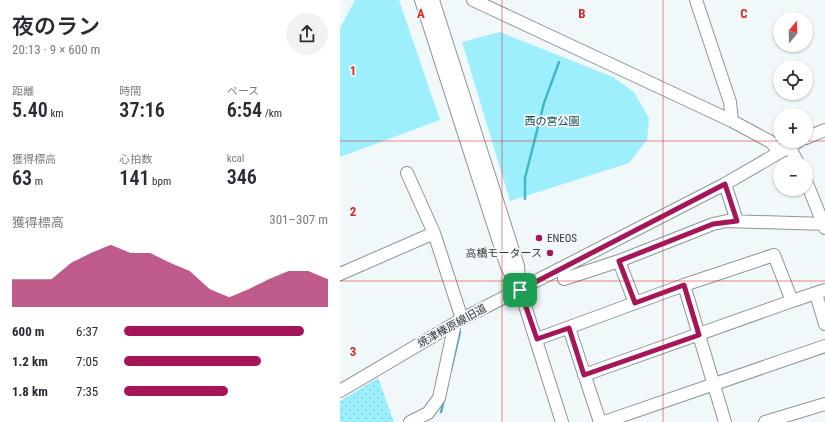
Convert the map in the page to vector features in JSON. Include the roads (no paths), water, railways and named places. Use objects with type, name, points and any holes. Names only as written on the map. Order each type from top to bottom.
[{"type":"street","points":[[421,0],[507,267],[520,290],[537,339],[562,422]]},
{"type":"street","points":[[434,0],[518,266],[520,290]]},
{"type":"street","points":[[473,0],[732,121],[773,142]]},
{"type":"street","points":[[696,0],[730,102],[732,121]]},
{"type":"street","points":[[813,135],[825,130]]},
{"type":"street","name":"焼津榛原線旧道","points":[[340,392],[459,321],[725,184],[763,163],[786,148]]},
{"type":"street","points":[[407,173],[434,233],[459,321],[439,398],[428,413],[410,422]]},
{"type":"street","points":[[725,184],[737,221]]},
{"type":"street","points":[[564,279],[619,261],[713,224],[737,221],[824,225],[812,196]]},
{"type":"street","points":[[340,274],[434,233]]},
{"type":"street","points":[[537,339],[684,285],[774,255],[792,301]]},
{"type":"street","points":[[619,261],[635,303]]},
{"type":"street","points":[[684,285],[725,422]]},
{"type":"street","points":[[584,375],[820,292],[825,324]]},
{"type":"street","points":[[569,328],[600,422]]},
{"type":"street","points":[[604,422],[825,346]]},
{"type":"street","points":[[765,422],[825,404]]},
{"type":"waterway","points":[[525,199],[525,178],[544,103],[559,62]]},
{"type":"waterway","points":[[451,370],[460,332]]},
{"type":"waterway","points":[[441,412],[444,400]]},
{"type":"place","name":"ENEOS","points":[[539,238]]},
{"type":"place","name":"高橋モータース","points":[[550,253]]},
{"type":"park label","name":"西の宮公園","points":[[552,121]]}]
